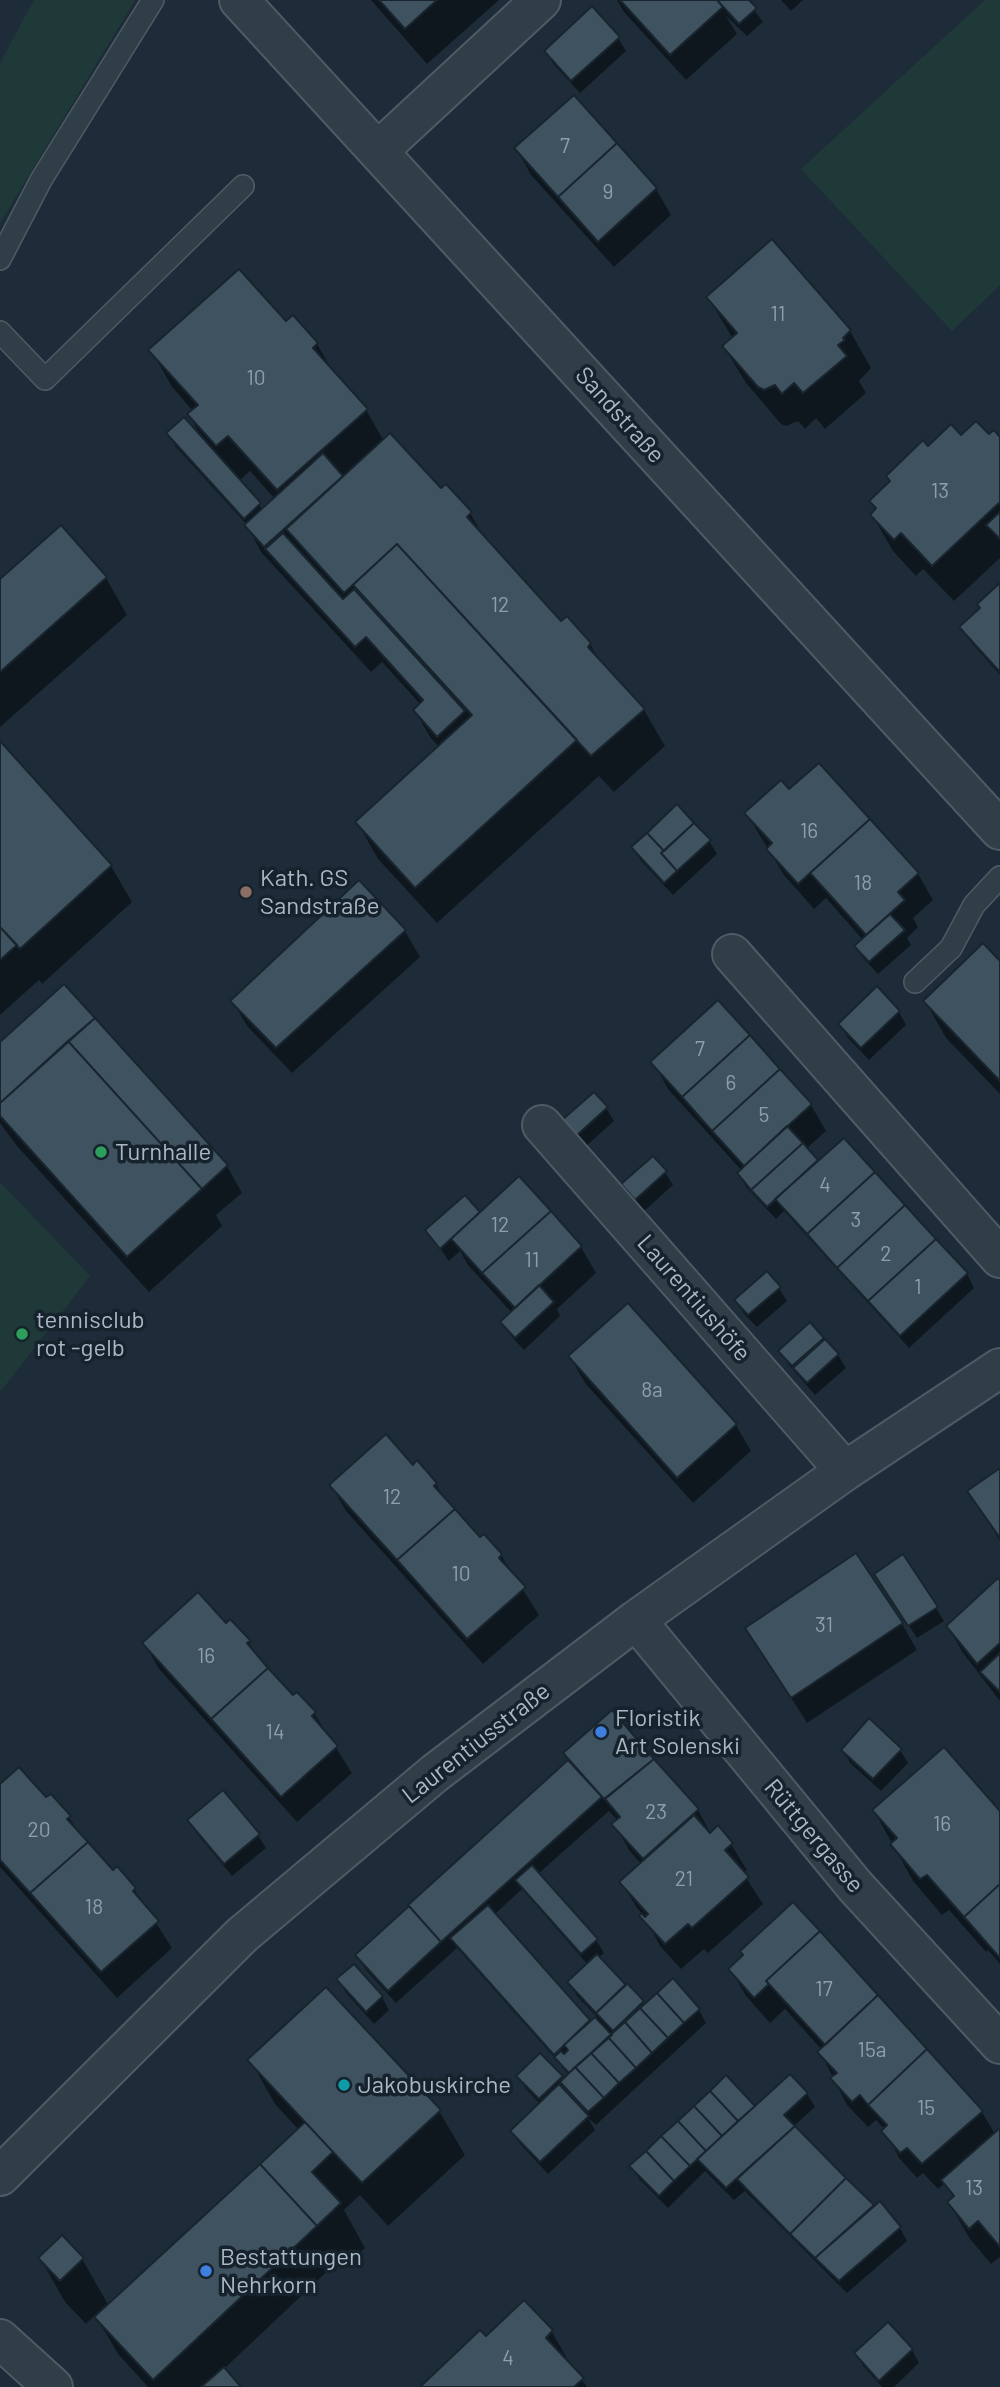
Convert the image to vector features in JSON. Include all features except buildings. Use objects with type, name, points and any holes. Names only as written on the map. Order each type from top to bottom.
[{"type":"street","name":"Sandstraße","points":[[239,0],[1000,830]]},
{"type":"street","points":[[378,151],[541,0]]},
{"type":"street","points":[[732,954],[1000,1258]]},
{"type":"street","name":"Laurentiushöfe","points":[[542,1125],[845,1471]]},
{"type":"street","name":"Laurentiusstraße","points":[[0,2176],[242,1935],[435,1773],[636,1620],[845,1471],[1000,1368]]},
{"type":"street","name":"Rüttgergasse","points":[[636,1620],[855,1886],[995,2029]]},
{"type":"street","points":[[0,2339],[53,2387]]},
{"type":"lane","points":[[0,259],[41,180],[153,0]]},
{"type":"lane","points":[[0,332],[45,379],[243,186]]},
{"type":"lane","points":[[915,982],[951,948],[974,905],[1000,877]]},
{"type":"green space","points":[[34,0],[135,0],[0,223],[0,63]]},
{"type":"green space","points":[[985,0],[1000,0],[1000,285],[952,331],[801,169]]},
{"type":"green space","name":"tennisclub rot -gelb","points":[[0,1182],[90,1276],[0,1392]]},
{"type":"place","name":"Kath. GS Sandstraße","points":[[246,892]]},
{"type":"place","name":"Turnhalle","points":[[101,1152]]},
{"type":"place","name":"tennisclub rot -gelb","points":[[22,1334]]},
{"type":"place","name":"Floristik Art Solenski","points":[[601,1732]]},
{"type":"place","name":"Jakobuskirche","points":[[344,2085]]},
{"type":"place","name":"Bestattungen Nehrkorn","points":[[206,2271]]}]
